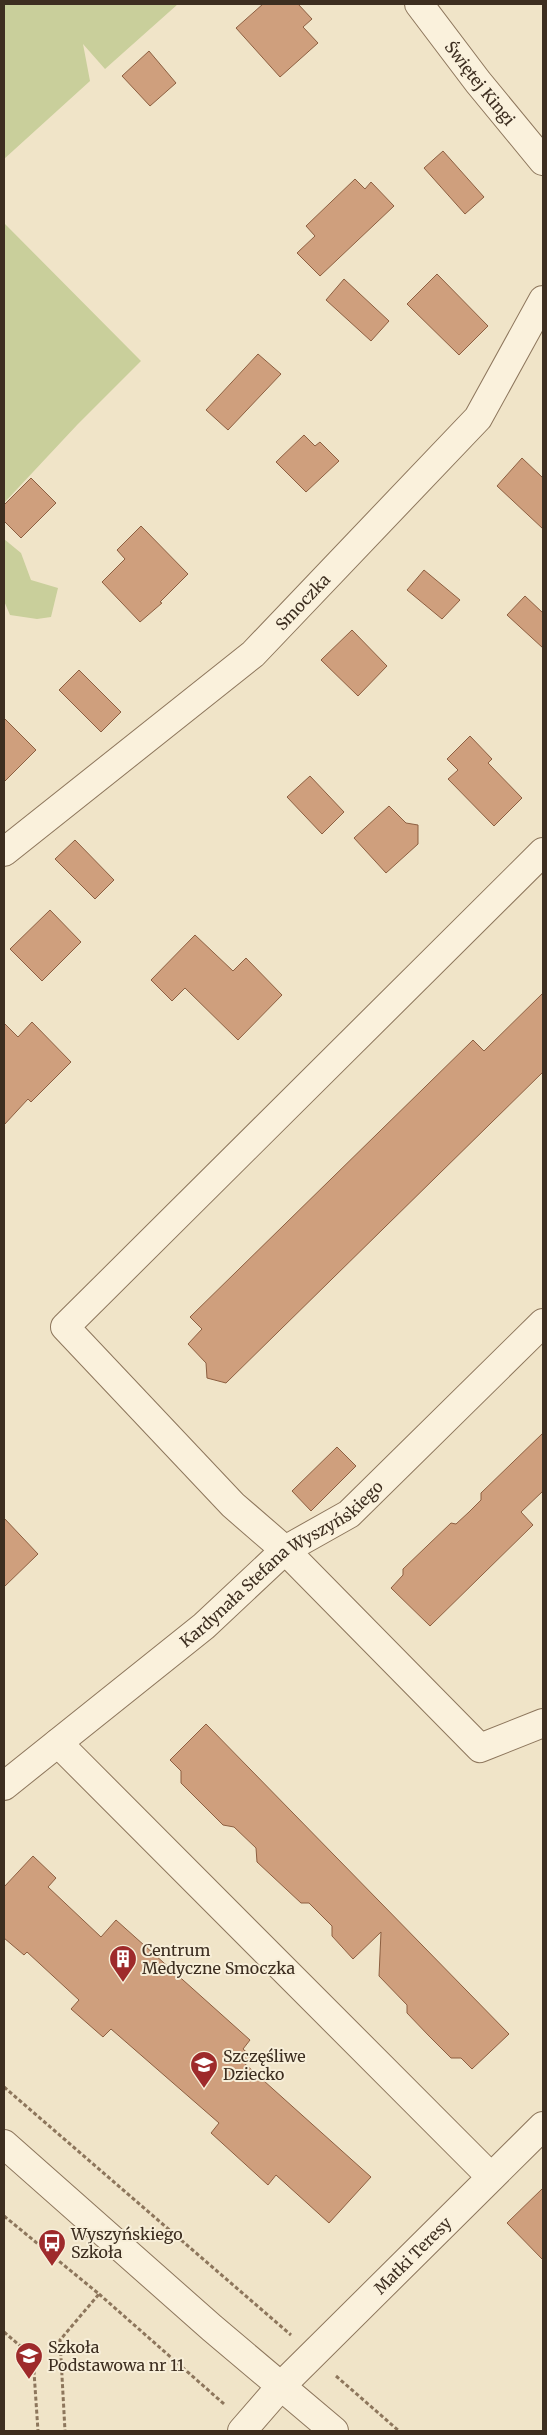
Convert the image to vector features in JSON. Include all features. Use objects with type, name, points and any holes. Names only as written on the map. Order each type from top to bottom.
[{"type":"street","name":"Świętej Kingi","points":[[419,4],[478,82],[543,161]]},
{"type":"street","name":"Smoczka","points":[[4,852],[253,654],[478,418],[543,300]]},
{"type":"street","points":[[543,852],[66,1327],[233,1505],[285,1550],[480,1748],[543,1723]]},
{"type":"street","name":"Kardynała Stefana Wyszyńskiego","points":[[4,1786],[204,1626],[285,1550],[349,1514],[543,1323]]},
{"type":"street","points":[[58,1743],[491,2177]]},
{"type":"street","name":"Matki Teresy","points":[[245,2428],[282,2385],[543,2126]]},
{"type":"street","points":[[4,2144],[212,2328],[282,2385],[334,2431]]},
{"type":"path","points":[[4,2087],[244,2292],[312,2355],[399,2431]]},
{"type":"path","points":[[4,2216],[99,2294],[245,2428]]},
{"type":"path","points":[[66,2431],[60,2340],[99,2294]]},
{"type":"path","points":[[4,2332],[33,2357],[38,2431]]},
{"type":"green space","points":[[4,4],[178,4],[105,69],[83,44],[90,81],[4,159]]},
{"type":"green space","points":[[4,223],[141,361],[77,425],[4,503]]},
{"type":"green space","points":[[4,539],[21,553],[31,580],[58,588],[51,617],[37,619],[10,615],[4,601]]},
{"type":"building","points":[[263,4],[298,4],[312,19],[303,27],[318,43],[280,77],[236,28]]},
{"type":"building","points":[[149,51],[176,83],[150,106],[122,76]]},
{"type":"building","points":[[443,151],[484,197],[465,214],[424,168]]},
{"type":"building","points":[[355,179],[365,189],[371,182],[394,206],[320,276],[297,253],[315,236],[306,226]]},
{"type":"building","points":[[437,274],[488,326],[459,355],[407,304]]},
{"type":"building","points":[[344,279],[389,321],[371,341],[326,300]]},
{"type":"building","points":[[258,354],[281,374],[228,430],[206,410]]},
{"type":"building","points":[[304,435],[315,446],[320,442],[339,461],[306,492],[276,462]]},
{"type":"building","points":[[522,458],[543,478],[543,529],[497,486]]},
{"type":"building","points":[[31,478],[56,503],[21,538],[4,521],[4,505]]},
{"type":"building","points":[[141,526],[188,574],[160,602],[162,603],[140,622],[102,582],[125,559],[117,550]]},
{"type":"building","points":[[424,570],[460,600],[442,619],[407,590]]},
{"type":"building","points":[[525,596],[543,613],[543,648],[507,615]]},
{"type":"building","points":[[352,630],[387,666],[358,696],[321,660]]},
{"type":"building","points":[[79,670],[121,712],[101,732],[59,690]]},
{"type":"building","points":[[4,718],[36,750],[4,782]]},
{"type":"building","points":[[470,736],[492,759],[488,763],[522,798],[494,826],[448,779],[458,770],[447,759]]},
{"type":"building","points":[[310,776],[344,812],[322,834],[287,797]]},
{"type":"building","points":[[389,806],[406,823],[418,825],[418,844],[386,873],[354,838]]},
{"type":"building","points":[[75,840],[114,880],[95,899],[55,859]]},
{"type":"building","points":[[50,910],[81,942],[42,981],[10,949]]},
{"type":"building","points":[[195,935],[233,971],[246,958],[282,995],[238,1040],[185,988],[172,1001],[151,980]]},
{"type":"building","points":[[543,993],[543,1072],[226,1383],[207,1378],[206,1363],[188,1344],[202,1329],[190,1317],[473,1040],[484,1051]]},
{"type":"building","points":[[32,1022],[71,1062],[31,1102],[28,1099],[4,1125],[4,1023],[18,1037]]},
{"type":"building","points":[[543,1433],[543,1491],[521,1512],[533,1525],[430,1626],[391,1588],[403,1575],[403,1569],[451,1523],[456,1524],[469,1512],[481,1500],[481,1493]]},
{"type":"building","points":[[337,1447],[356,1466],[311,1511],[292,1491]]},
{"type":"building","points":[[4,1518],[38,1554],[4,1587]]},
{"type":"building","points":[[206,1724],[509,2034],[472,2069],[461,2058],[451,2058],[407,2013],[407,2005],[379,1976],[381,1932],[353,1959],[332,1936],[332,1926],[309,1903],[301,1903],[257,1862],[256,1848],[234,1827],[223,1825],[181,1783],[181,1771],[170,1760]]},
{"type":"building","points":[[33,1856],[56,1878],[48,1887],[101,1937],[116,1920],[250,2040],[243,2049],[251,2056],[244,2063],[371,2177],[329,2223],[276,2175],[268,2185],[211,2133],[219,2123],[111,2029],[103,2037],[71,2009],[79,2000],[27,1952],[24,1955],[4,1938],[4,1887]]},
{"type":"building","points":[[543,2188],[543,2260],[507,2223]]},
{"type":"place","name":"Centrum Medyczne Smoczka","points":[[123,1983]]},
{"type":"place","name":"Szczęśliwe Dziecko","points":[[204,2089]]},
{"type":"place","name":"Wyszyńskiego Szkoła","points":[[52,2267]]},
{"type":"place","name":"Szkoła Podstawowa nr 11","points":[[29,2380]]}]
